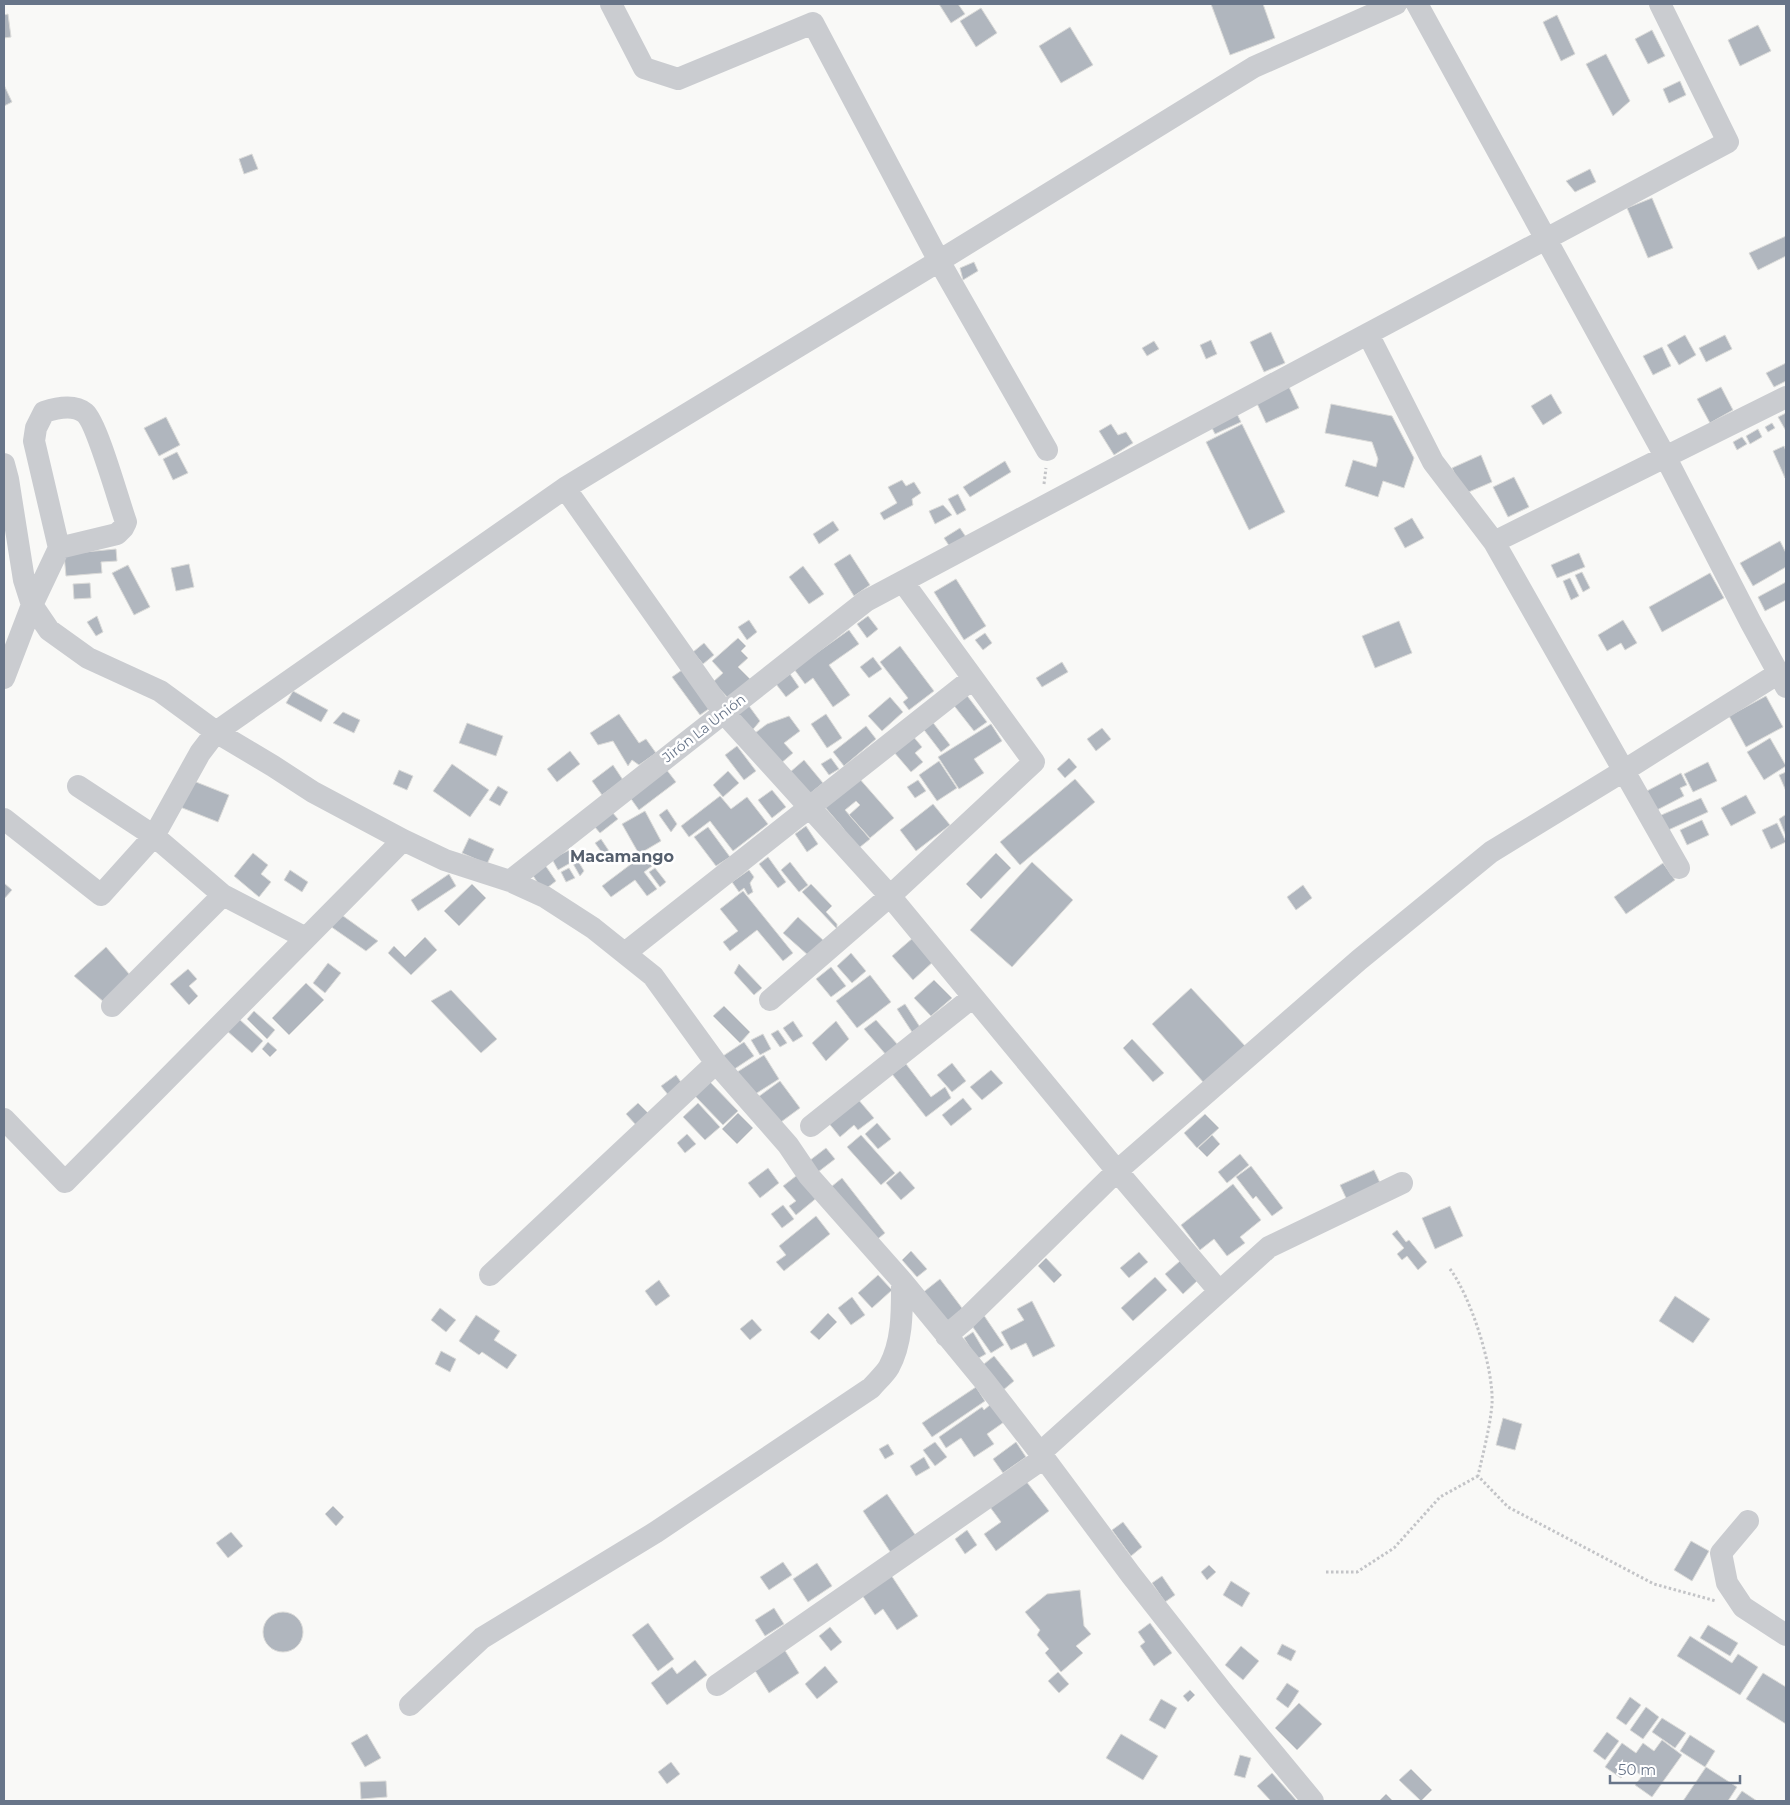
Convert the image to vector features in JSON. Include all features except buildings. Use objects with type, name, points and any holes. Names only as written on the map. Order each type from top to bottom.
[{"type":"street","points":[[611,4],[644,68],[678,79],[813,23],[939,261],[1047,450]]},
{"type":"street","points":[[4,819],[100,895],[154,836],[200,753],[216,732],[565,488],[1254,67],[1396,4]]},
{"type":"street","points":[[946,1336],[966,1320],[1117,1171],[1359,960],[1491,852],[1625,770],[1782,680],[1750,623],[1666,456],[1417,4]]},
{"type":"street","name":"Jirón La Unión","points":[[510,881],[866,601],[1728,142],[1660,4]]},
{"type":"street","points":[[1368,334],[1433,462],[1494,542],[1679,868]]},
{"type":"street","points":[[1494,542],[1786,396]]},
{"type":"street","points":[[4,678],[32,605],[59,548],[34,441],[36,428],[44,412],[57,408],[73,408],[85,413],[96,431],[126,522],[117,534],[59,548]]},
{"type":"street","points":[[4,464],[24,580],[32,605],[49,630],[88,658],[160,690],[216,732],[313,792],[445,860],[510,881],[545,897],[592,928],[653,976],[716,1063],[788,1145],[809,1176],[902,1282],[984,1382],[1131,1575],[1311,1800]]},
{"type":"street","points":[[565,488],[724,713],[890,896],[1117,1171],[1219,1291]]},
{"type":"street","points":[[770,1000],[890,896],[1034,762],[903,582]]},
{"type":"street","points":[[625,953],[972,679]]},
{"type":"street","points":[[78,786],[154,836],[223,895],[306,938]]},
{"type":"street","points":[[4,1119],[65,1182],[403,840]]},
{"type":"street","points":[[112,1006],[223,895]]},
{"type":"street","points":[[811,1126],[973,997]]},
{"type":"street","points":[[490,1275],[716,1063]]},
{"type":"street","points":[[717,1685],[1042,1456],[1269,1247],[1402,1183]]},
{"type":"street","points":[[410,1706],[482,1638],[656,1532],[871,1388],[888,1368],[898,1342],[902,1314],[902,1282]]},
{"type":"street","points":[[1748,1521],[1721,1553],[1727,1583],[1744,1607],[1786,1635]]},
{"type":"path","points":[[1043,507],[1047,450]]},
{"type":"path","points":[[1450,1269],[1460,1283],[1488,1360],[1492,1403],[1478,1476]]},
{"type":"path","points":[[1326,1572],[1357,1572],[1394,1548],[1440,1497],[1478,1476]]},
{"type":"path","points":[[1478,1476],[1508,1507],[1654,1584],[1744,1607]]},
{"type":"district","name":"Macamango","points":[[622,856]]}]
